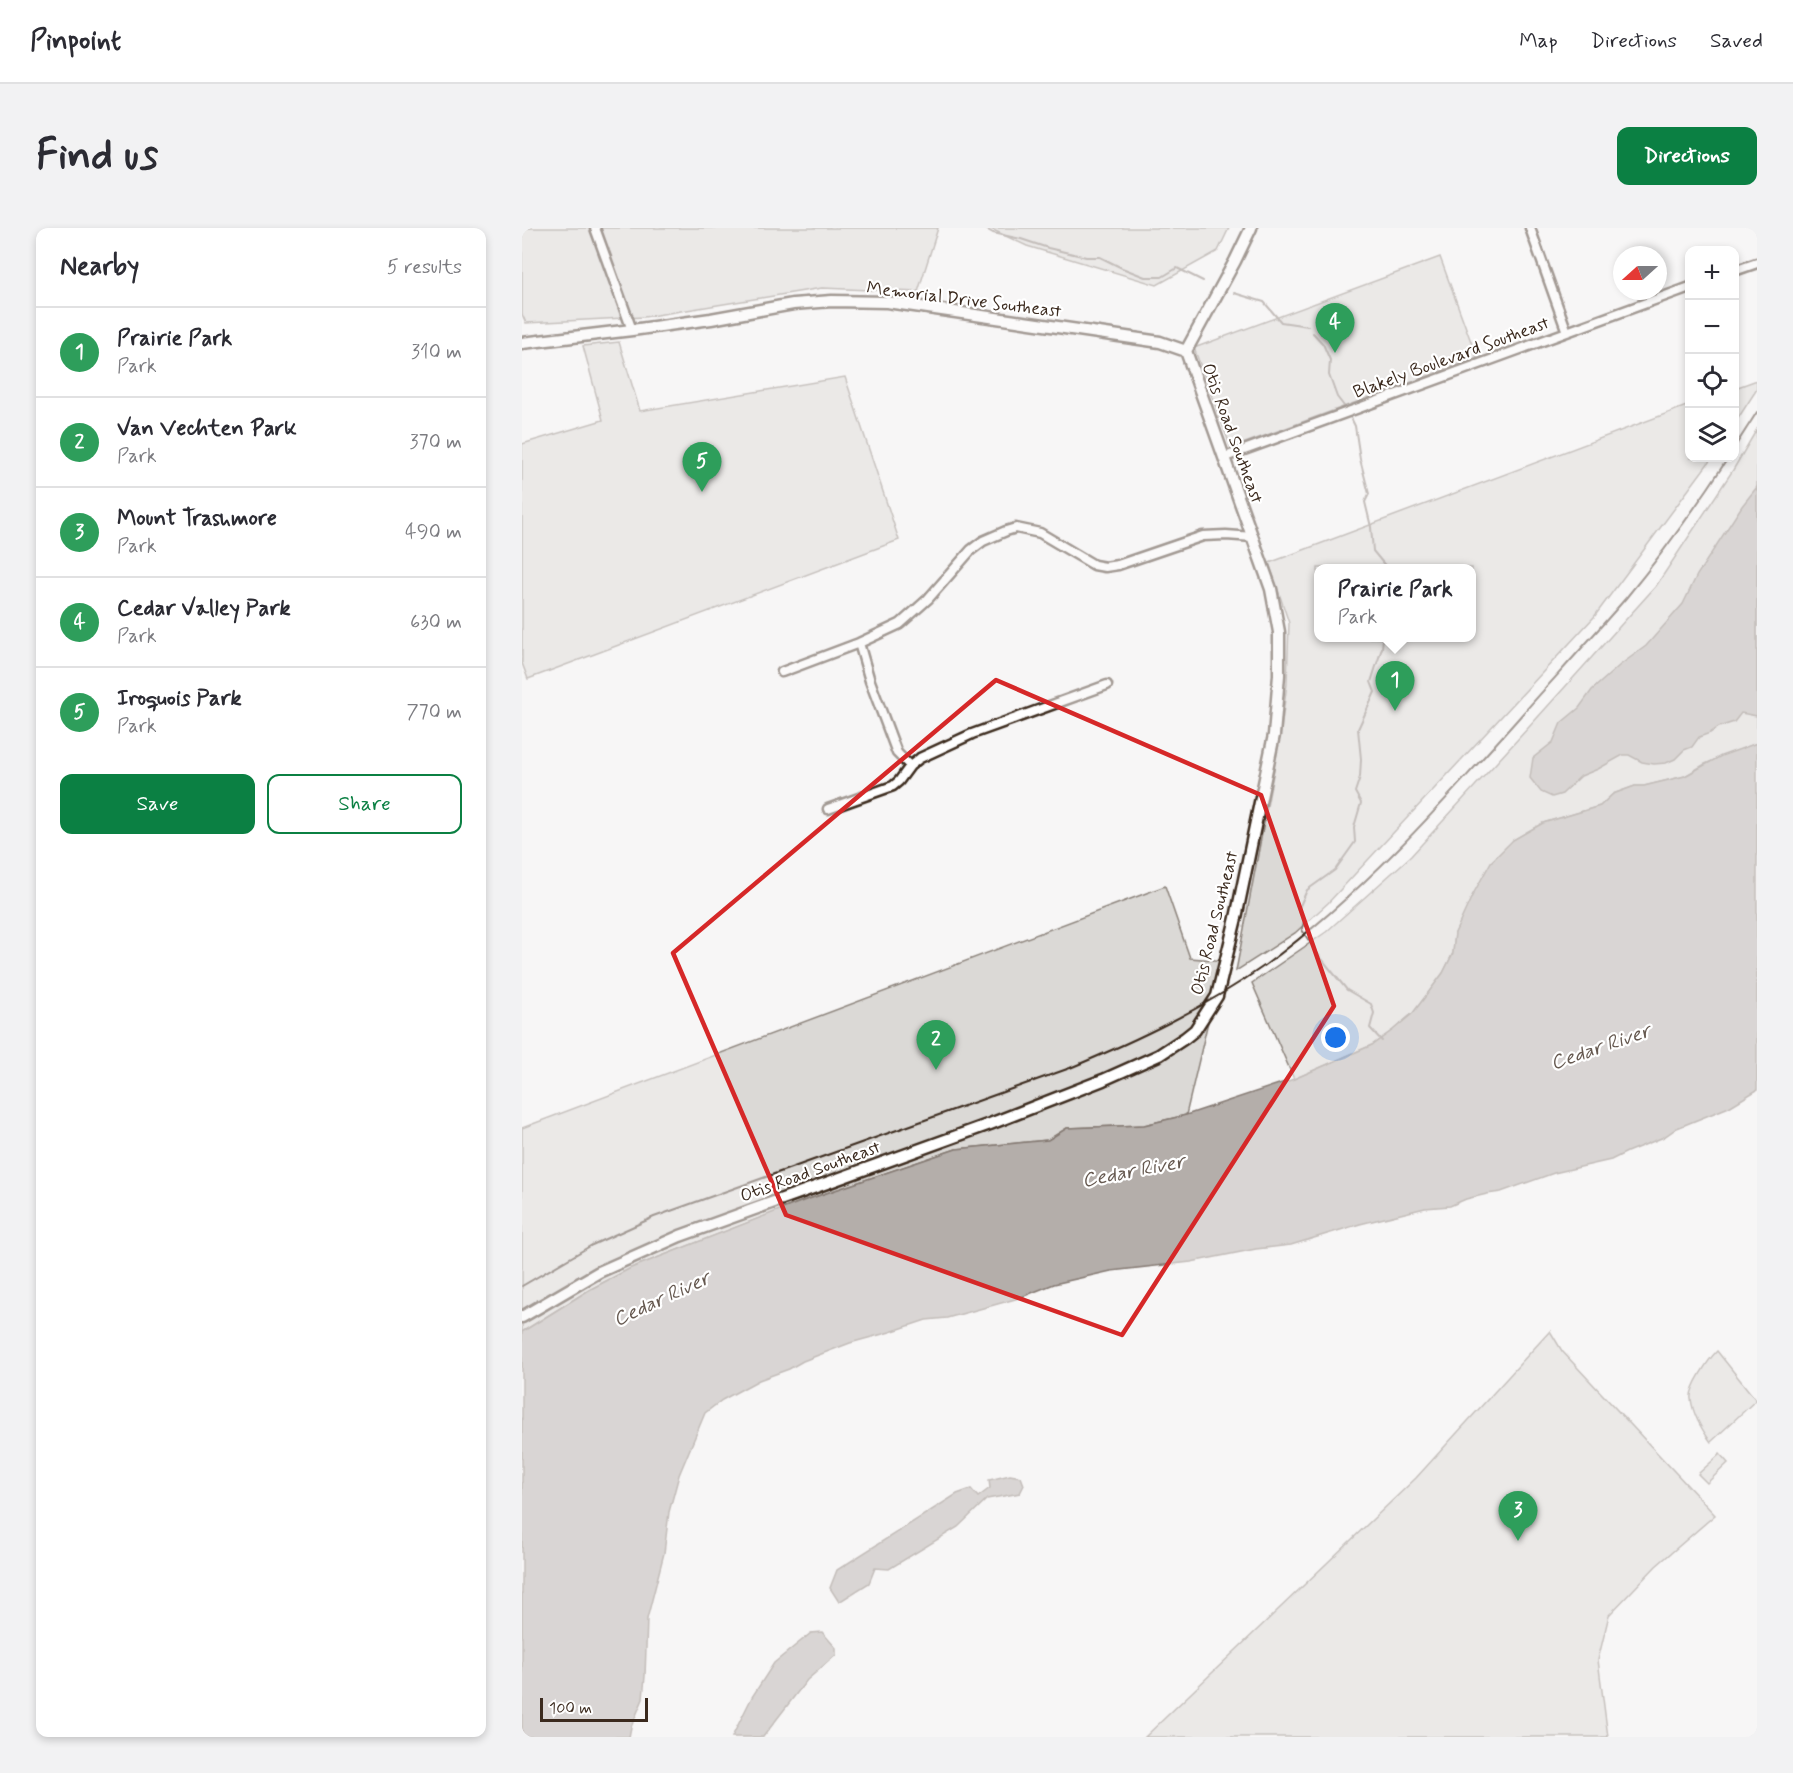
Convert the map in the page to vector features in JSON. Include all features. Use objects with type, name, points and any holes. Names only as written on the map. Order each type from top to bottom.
[{"type":"street","points":[[596,228],[632,330]]},
{"type":"street","name":"Otis Road Southeast","points":[[522,1317],[631,1256],[1103,1080],[1158,1054],[1195,1030],[1217,996],[1236,918],[1274,735],[1279,675],[1279,632],[1271,589],[1186,351],[1251,228]]},
{"type":"street","points":[[1530,228],[1567,332]]},
{"type":"street","points":[[1739,269],[1757,263]]},
{"type":"street","name":"Blakely Boulevard Southeast","points":[[1225,457],[1685,288]]},
{"type":"street","name":"Memorial Drive Southeast","points":[[522,343],[711,319],[793,304],[832,301],[887,302],[1160,342],[1186,351]]},
{"type":"street","points":[[782,672],[859,643],[900,624],[928,599],[972,550],[1006,531],[1017,528],[1040,533],[1094,565],[1105,567],[1118,565],[1203,536],[1253,537]]},
{"type":"street","points":[[859,643],[870,681],[897,753],[910,766]]},
{"type":"street","points":[[828,809],[893,786],[920,758],[972,734],[1107,685]]},
{"type":"highlighted area","points":[[996,680],[1261,795],[1334,1006],[1122,1335],[786,1215],[673,953]]},
{"type":"shaded area","points":[[522,228],[938,228],[918,292],[822,288],[644,317],[526,323],[522,314]]},
{"type":"shaded area","points":[[989,228],[1229,228],[1218,251],[1157,285],[1027,246]]},
{"type":"shaded area","points":[[1440,257],[1477,358],[1231,448],[1194,348]]},
{"type":"shaded area","points":[[619,342],[640,411],[845,377],[899,540],[528,679],[522,663],[522,444],[603,420],[583,346]]},
{"type":"shaded area","points":[[1757,380],[1757,389],[1739,417],[1739,408],[1739,387]]},
{"type":"shaded area","points":[[1685,407],[1685,462],[1709,462],[1594,617],[1328,903],[1295,933],[1236,971],[1280,738],[1287,684],[1289,623],[1269,563]]},
{"type":"shaded area","points":[[1757,429],[1757,743],[1705,764],[1685,776],[1635,786],[1613,794],[1600,806],[1543,823],[1513,840],[1455,933],[1453,953],[1443,973],[1413,1013],[1372,1045],[1294,1079],[1252,983],[1326,932],[1411,856],[1656,586]]},
{"type":"shaded area","points":[[1165,886],[1190,958],[1226,961],[1207,1026],[1186,1115],[1144,1125],[1067,1128],[1048,1140],[956,1149],[803,1201],[631,1268],[589,1290],[522,1332],[522,1128]]},
{"type":"shaded area","points":[[1550,1331],[1562,1351],[1715,1515],[1656,1566],[1609,1615],[1598,1660],[1608,1737],[1145,1737],[1416,1478]]},
{"type":"shaded area","points":[[1717,1351],[1756,1400],[1711,1442],[1696,1416],[1691,1394],[1700,1374]]},
{"type":"shaded area","points":[[1720,1454],[1728,1463],[1707,1483],[1698,1474]]},
{"type":"water","points":[[1757,487],[1757,716],[1741,713],[1734,722],[1699,737],[1692,747],[1666,763],[1642,762],[1629,755],[1623,755],[1581,776],[1562,794],[1552,797],[1541,792],[1530,778],[1533,758],[1553,742],[1561,723],[1579,708],[1592,690],[1646,646],[1683,604],[1697,575]]},
{"type":"water","name":"Cedar River","points":[[1757,743],[1757,1090],[1729,1107],[1677,1128],[1664,1137],[1611,1160],[1554,1173],[1501,1192],[1466,1199],[1450,1206],[1425,1208],[1360,1224],[1291,1245],[1256,1249],[1191,1262],[1111,1271],[1054,1284],[1019,1298],[947,1318],[926,1320],[850,1343],[759,1380],[722,1400],[705,1413],[679,1475],[669,1512],[664,1553],[647,1619],[643,1699],[629,1737],[522,1737],[522,1332],[589,1290],[631,1268],[803,1201],[956,1149],[1048,1140],[1067,1128],[1144,1125],[1186,1115],[1294,1079],[1372,1045],[1413,1013],[1443,973],[1453,953],[1455,933],[1472,896],[1491,862],[1513,840],[1543,823],[1600,806],[1613,794],[1635,786],[1685,776],[1721,756]]},
{"type":"water","points":[[1010,1475],[1021,1477],[1024,1485],[1020,1493],[987,1499],[958,1527],[889,1569],[875,1568],[869,1583],[839,1602],[830,1588],[837,1570],[957,1494],[971,1489],[978,1497],[990,1488],[989,1480]]},
{"type":"water","points":[[822,1632],[836,1648],[836,1655],[807,1680],[763,1737],[732,1737],[752,1697],[774,1663],[811,1633]]},
{"type":"waterway","points":[[984,228],[993,233],[1048,248],[1086,257],[1100,257],[1145,277],[1162,277],[1177,268],[1203,281]]},
{"type":"waterway","points":[[1234,293],[1264,302],[1281,322],[1308,326]]},
{"type":"waterway","points":[[1313,333],[1323,344],[1330,360],[1329,375],[1337,397],[1347,410]]},
{"type":"waterway","points":[[1350,416],[1355,426],[1369,494],[1365,502],[1371,527],[1373,551],[1384,564]]},
{"type":"waterway","points":[[1382,1041],[1370,1028],[1374,1013],[1371,1004],[1347,990],[1317,953],[1302,930],[1304,921],[1299,908],[1307,890],[1335,870],[1355,842],[1354,827],[1361,803],[1355,792],[1360,777],[1361,759],[1358,729],[1375,692],[1371,682],[1383,642]]},
{"type":"railway","points":[[1739,440],[1757,412]]},
{"type":"railway","points":[[522,1286],[592,1245],[654,1217],[1070,1068],[1194,1009],[1264,966],[1336,908],[1433,813],[1626,598],[1679,529],[1725,462]]},
{"type":"place","name":"Cedar Valley Park","points":[[1335,353]]},
{"type":"place","name":"Iroquois Park","points":[[702,492]]},
{"type":"place","name":"Prairie Park","points":[[1395,711]]},
{"type":"place","name":"Van Vechten Park","points":[[936,1070]]},
{"type":"place","name":"Mount Trashmore","points":[[1518,1541]]}]
